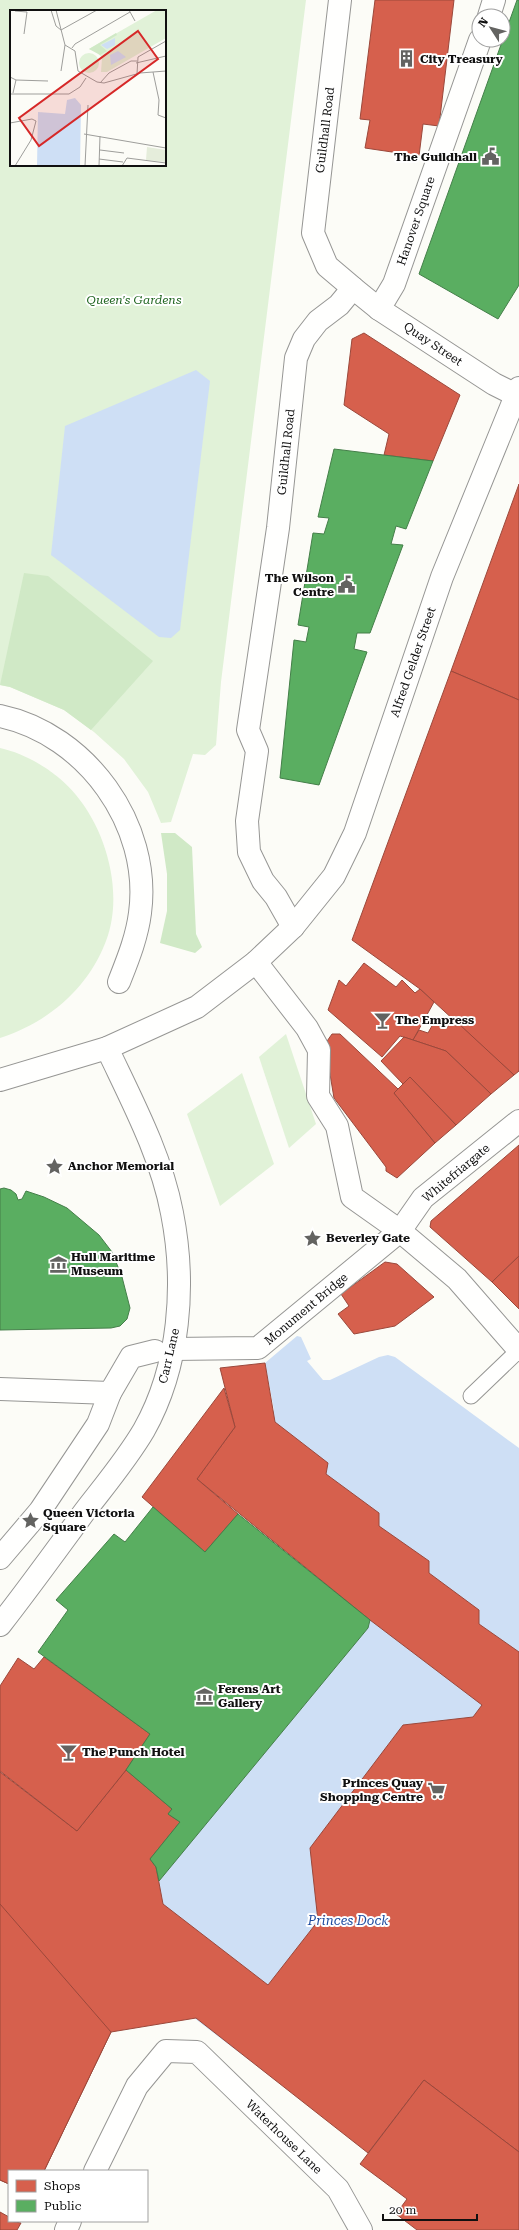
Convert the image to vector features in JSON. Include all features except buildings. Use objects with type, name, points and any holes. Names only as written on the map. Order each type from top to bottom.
[{"type":"street","name":"Guildhall Road","points":[[293,927],[276,897],[263,881],[249,852],[247,821],[256,751],[248,730],[278,528],[296,358],[304,339],[318,321],[339,305],[353,288],[327,266],[313,233],[340,0]]},
{"type":"street","name":"Hanover Square","points":[[379,309],[394,284],[477,48]]},
{"type":"street","name":"Quay Street","points":[[353,288],[379,309],[494,384],[517,392]]},
{"type":"street","name":"Alfred Gelder Street","points":[[0,1080],[107,1048],[198,1007],[256,962],[293,927],[334,876],[355,833],[442,577],[512,427],[517,392]]},
{"type":"street","points":[[0,716],[13,719],[46,733],[75,753],[100,779],[120,808],[133,841],[139,869],[140,912],[133,948],[119,982]]},
{"type":"street","points":[[256,962],[307,1028],[319,1050],[318,1096],[337,1126],[352,1197],[400,1231],[457,1279],[519,1350]]},
{"type":"street","name":"Carr Lane","points":[[1,1622],[124,1460],[144,1430],[159,1399],[164,1350],[177,1326],[178,1267],[172,1213],[161,1171],[148,1137],[107,1048]]},
{"type":"street","name":"Whitefriargate","points":[[400,1231],[423,1198],[519,1121]]},
{"type":"street","name":"Monument Bridge","points":[[0,1558],[44,1505],[98,1424],[110,1393],[131,1357],[164,1350],[258,1348],[400,1231]]},
{"type":"street","points":[[0,1389],[110,1393]]},
{"type":"street","name":"Waterhouse Lane","points":[[95,2170],[137,2086],[166,2051],[197,2052],[338,2189],[361,2230]]},
{"type":"lane","points":[[471,1396],[519,1350]]},
{"type":"green space","name":"Queen's Gardens","points":[[0,0],[306,0],[221,682],[216,745],[205,755],[193,754],[171,822],[161,823],[148,792],[124,759],[94,732],[64,710],[10,687],[0,685]]},
{"type":"green space","points":[[24,573],[48,576],[153,661],[91,730],[64,710],[10,687],[0,685]]},
{"type":"green space","points":[[0,748],[32,760],[51,772],[69,787],[87,810],[104,845],[113,884],[113,904],[111,923],[106,941],[98,958],[77,989],[64,1002],[34,1023],[0,1038]]},
{"type":"green space","points":[[161,833],[175,833],[192,847],[196,934],[202,947],[195,953],[160,943],[167,911],[167,874]]},
{"type":"green space","points":[[286,1034],[316,1124],[289,1148],[259,1057]]},
{"type":"green space","points":[[242,1073],[274,1164],[220,1206],[187,1114]]},
{"type":"water","points":[[196,370],[210,381],[180,630],[171,638],[159,637],[51,555],[65,426]]},
{"type":"water","name":"Princes Dock","points":[[297,1336],[301,1337],[311,1359],[307,1361],[323,1380],[330,1380],[379,1357],[388,1355],[395,1357],[519,1448],[519,2230],[470,2230],[103,1948],[368,1628],[370,1620],[211,1490],[274,1410],[265,1363]]},
{"type":"place","name":"City Treasury","points":[[407,59]]},
{"type":"place","name":"The Guildhall","points":[[490,157]]},
{"type":"place","name":"The Wilson Centre","points":[[347,585]]},
{"type":"place","name":"The Empress","points":[[382,1020]]},
{"type":"place","name":"Anchor Memorial","points":[[55,1166]]},
{"type":"place","name":"Beverley Gate","points":[[313,1238]]},
{"type":"place","name":"Hull Maritime Museum","points":[[58,1264]]},
{"type":"place","name":"Queen Victoria Square","points":[[30,1520]]},
{"type":"place","name":"Ferens Art Gallery","points":[[205,1696]]},
{"type":"place","name":"The Punch Hotel","points":[[69,1752]]},
{"type":"place","name":"Princes Quay Shopping Centre","points":[[436,1790]]}]
